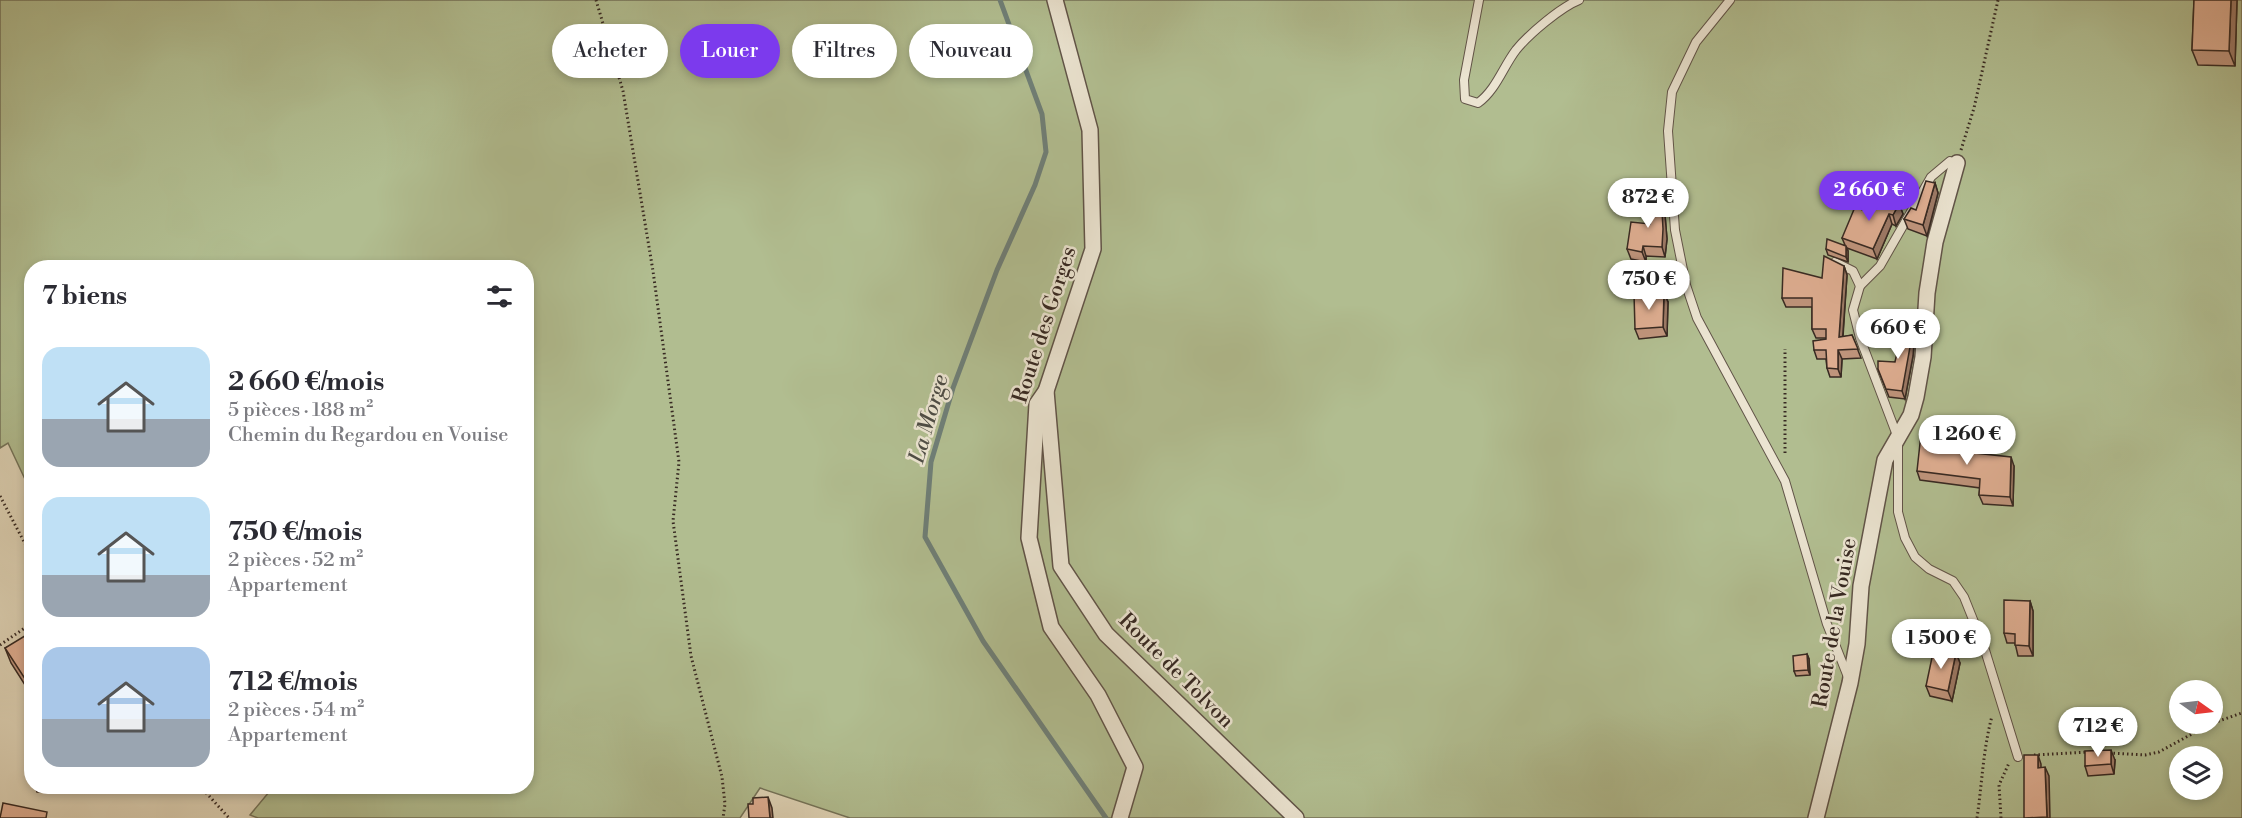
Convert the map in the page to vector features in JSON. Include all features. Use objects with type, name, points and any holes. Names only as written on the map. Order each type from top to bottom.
[{"type":"street","name":"Route des Gorges","points":[[1055,0],[1090,130],[1093,249],[1046,392],[1037,404],[1029,538],[1050,627],[1098,695],[1135,767],[1120,818]]},
{"type":"street","name":"Route de la Vouise","points":[[1816,818],[1850,683],[1857,644],[1861,586],[1885,460],[1911,415],[1916,397],[1923,357],[1927,293],[1935,242],[1957,163]]},
{"type":"street","name":"Route de Tolvon","points":[[1046,392],[1060,566],[1106,634],[1296,818]]},
{"type":"lane","points":[[1479,0],[1464,81],[1465,99],[1478,103],[1486,97],[1517,49],[1545,23],[1579,0]]},
{"type":"lane","points":[[1730,0],[1696,42],[1672,92],[1668,130],[1675,230],[1686,285],[1697,318],[1785,481],[1827,624],[1850,683]]},
{"type":"lane","points":[[1957,163],[1950,161],[1931,177],[1880,266],[1860,286],[1853,310],[1860,339],[1898,438],[1898,513],[1905,538],[1916,557],[1929,569],[1953,581],[1964,597],[1984,646],[2018,757]]},
{"type":"lane","points":[[1830,260],[1853,271],[1860,286]]},
{"type":"path","points":[[596,0],[623,91],[653,271],[679,462],[673,521],[691,656],[722,777],[725,804],[723,818]]},
{"type":"path","points":[[1957,163],[1974,108],[1996,10],[1996,0]]},
{"type":"path","points":[[1785,348],[1785,481]]},
{"type":"path","points":[[0,496],[24,542]]},
{"type":"path","points":[[0,645],[24,628]]},
{"type":"path","points":[[1977,818],[1986,738],[1999,695]]},
{"type":"path","points":[[2103,753],[2145,755],[2159,752],[2210,724],[2242,713]]},
{"type":"path","points":[[2001,818],[2000,785],[2010,762],[2018,757],[2093,752]]},
{"type":"path","points":[[208,794],[230,818]]},
{"type":"green space","points":[[0,0],[2242,0],[2242,818],[850,818],[760,788],[740,818],[258,818],[250,815],[267,794],[534,794],[534,260],[24,260],[24,477],[8,443],[0,448]]},
{"type":"building","points":[[2194,0],[2231,0],[2229,51],[2192,50]]},
{"type":"building","points":[[1926,181],[1935,183],[1923,225],[1904,219],[1911,208],[1916,210]]},
{"type":"building","points":[[1655,192],[1661,193],[1662,247],[1643,246],[1642,252],[1627,249],[1631,222],[1650,224]]},
{"type":"building","points":[[1876,194],[1899,204],[1893,215],[1889,214],[1873,249],[1842,238],[1855,207],[1868,212]]},
{"type":"building","points":[[1827,239],[1846,246],[1846,257],[1826,249]]},
{"type":"building","points":[[1824,256],[1844,266],[1839,337],[1852,335],[1858,349],[1838,350],[1838,369],[1827,368],[1826,350],[1814,350],[1813,341],[1826,339],[1826,329],[1812,329],[1812,298],[1782,298],[1783,268],[1822,278]]},
{"type":"building","points":[[1664,293],[1663,327],[1635,329],[1634,294]]},
{"type":"building","points":[[1906,311],[1912,312],[1910,347],[1902,391],[1886,389],[1878,369],[1878,361],[1895,362]]},
{"type":"building","points":[[1921,434],[1939,436],[1938,449],[2011,457],[2010,497],[1979,495],[1980,479],[1917,471]]},
{"type":"building","points":[[2004,600],[2030,601],[2029,646],[2015,645],[2015,634],[2004,633]]},
{"type":"building","points":[[24,636],[24,677],[5,648]]},
{"type":"building","points":[[1934,648],[1956,653],[1948,691],[1926,686]]},
{"type":"building","points":[[1807,654],[1808,670],[1794,671],[1793,656]]},
{"type":"building","points":[[2111,750],[2111,764],[2085,766],[2085,751]]},
{"type":"building","points":[[2024,755],[2038,755],[2038,768],[2045,767],[2047,817],[2024,818]]},
{"type":"building","points":[[768,797],[770,818],[749,818],[748,804],[753,804],[753,798]]},
{"type":"building","points":[[3,803],[47,812],[46,818],[0,818]]},
{"type":"waterway","name":"La Morge","points":[[1000,0],[1042,114],[1046,152],[1035,185],[997,270],[953,388],[931,462],[925,537],[983,641],[1106,818]]}]
